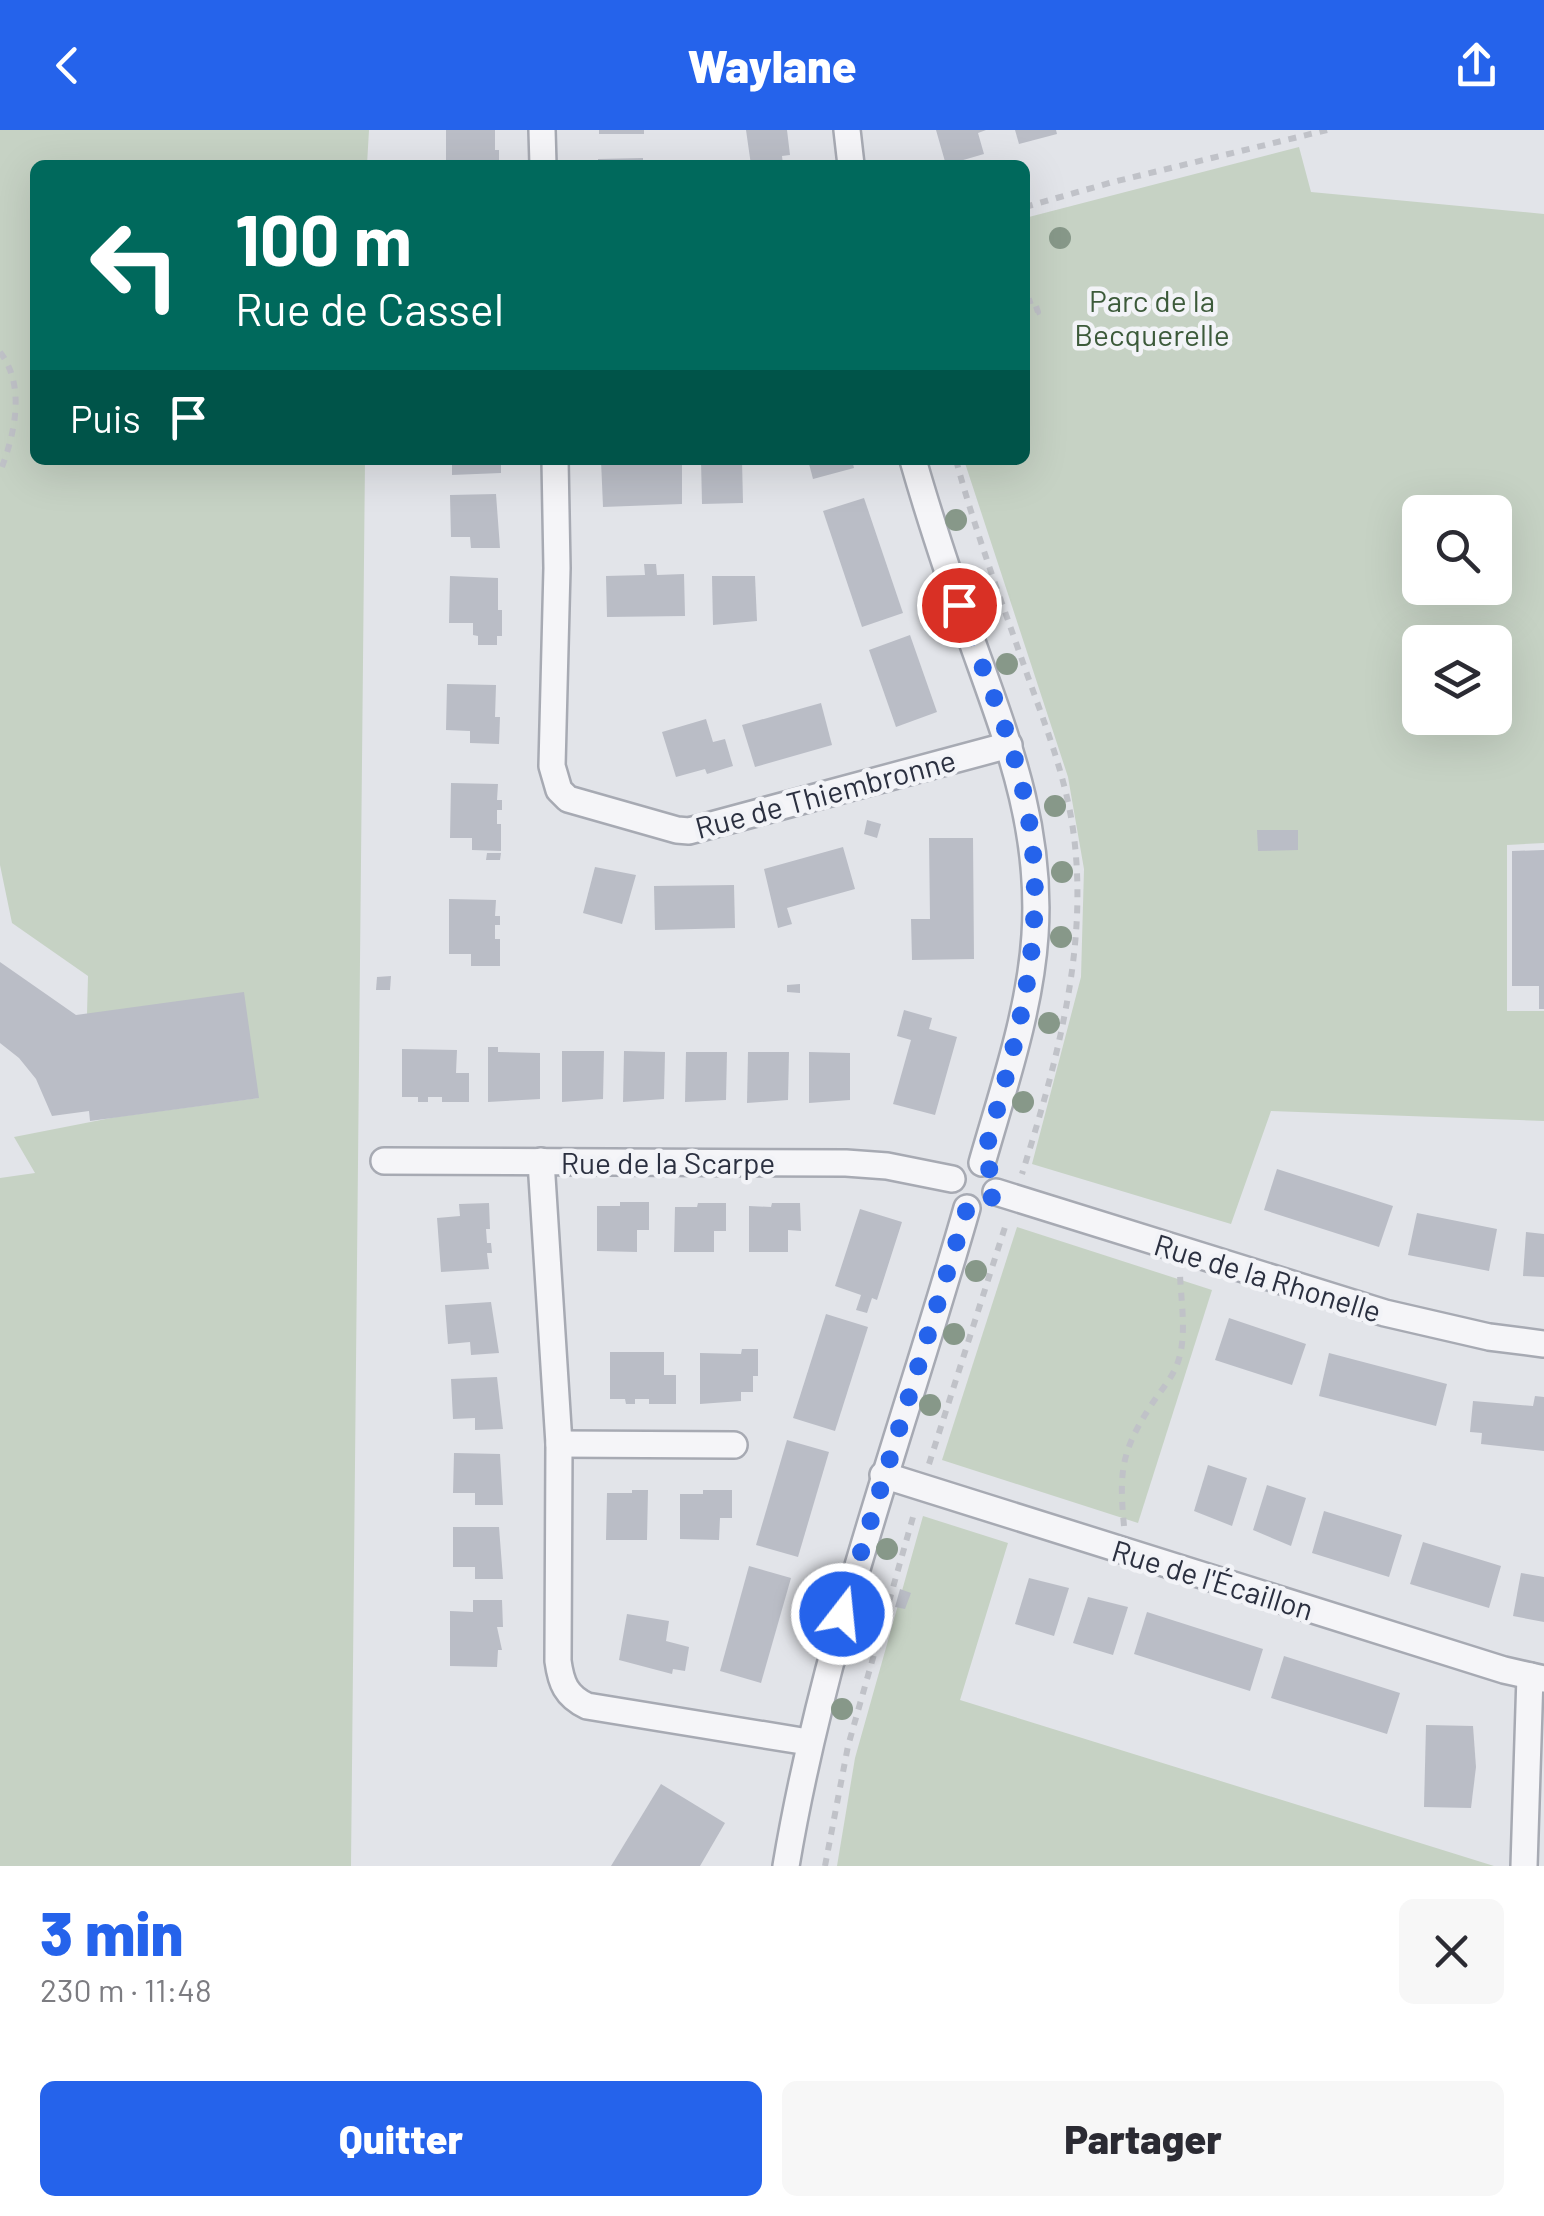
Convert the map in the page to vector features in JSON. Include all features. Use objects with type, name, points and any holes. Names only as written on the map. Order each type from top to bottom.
[{"type":"street","points":[[542,130],[544,160]]},
{"type":"street","points":[[847,130],[850,160]]},
{"type":"street","name":"Rue de Thiembronne","points":[[555,465],[552,766],[559,790],[568,799],[690,831],[1009,744]]},
{"type":"street","points":[[915,465],[1009,744],[1027,809],[1034,874],[1035,933],[1022,1017],[982,1163]]},
{"type":"street","name":"Rue de la Scarpe","points":[[384,1161],[866,1164],[952,1179]]},
{"type":"street","points":[[541,1162],[559,1444],[558,1660],[565,1689],[573,1699],[605,1710],[808,1742]]},
{"type":"street","points":[[982,1163],[995,1174],[996,1192],[986,1205],[967,1208],[955,1199],[952,1179],[962,1166],[982,1163]]},
{"type":"street","name":"Rue de la Rhonelle","points":[[996,1192],[1416,1321],[1544,1344]]},
{"type":"street","points":[[786,1866],[808,1742],[883,1475],[967,1208]]},
{"type":"street","points":[[559,1444],[734,1445]]},
{"type":"street","name":"Rue de l'Écaillon","points":[[883,1475],[1537,1678]]},
{"type":"street","points":[[1524,1866],[1537,1678]]},
{"type":"path","points":[[1030,207],[1326,130]]},
{"type":"path","points":[[1030,301],[1034,300],[1038,312],[1030,314]]},
{"type":"path","points":[[0,352],[15,377],[17,398],[0,472]]},
{"type":"path","points":[[1126,1552],[1121,1493],[1124,1455],[1176,1366],[1182,1337],[1179,1249]]},
{"type":"green space","points":[[0,130],[369,130],[367,160],[30,160],[30,465],[365,465],[351,1866],[0,1866],[0,1178],[35,1173],[14,1137],[116,1117],[258,1098],[87,1014],[88,976],[12,923],[0,865]]},
{"type":"green space","name":"Parc de la Becquerelle","points":[[1299,147],[1311,192],[1544,214],[1544,843],[1507,845],[1507,1011],[1544,1011],[1544,1121],[1271,1111],[1231,1224],[1032,1164],[1081,977],[1084,869],[1068,777],[966,465],[1030,465],[1030,217]]},
{"type":"green space","points":[[1017,1227],[1212,1290],[1138,1523],[942,1460]]},
{"type":"green space","points":[[923,1516],[1008,1543],[960,1700],[1494,1866],[837,1866],[855,1758]]},
{"type":"building","points":[[446,130],[495,130],[499,160],[446,160]]},
{"type":"building","points":[[599,130],[644,130],[644,134],[599,134]]},
{"type":"building","points":[[746,130],[787,130],[790,155],[782,156],[782,160],[750,160]]},
{"type":"building","points":[[936,130],[986,130],[978,133],[984,154],[945,160]]},
{"type":"building","points":[[1015,130],[1056,130],[1057,134],[1019,144]]},
{"type":"building","points":[[643,158],[643,160],[598,160]]},
{"type":"building","points":[[452,465],[501,465],[501,473],[452,475]]},
{"type":"building","points":[[601,465],[682,465],[682,504],[603,507]]},
{"type":"building","points":[[701,465],[742,465],[743,503],[702,504]]},
{"type":"building","points":[[809,465],[853,465],[854,468],[813,479]]},
{"type":"building","points":[[496,494],[500,548],[471,548],[470,537],[451,537],[450,495]]},
{"type":"building","points":[[864,498],[903,613],[862,627],[823,511]]},
{"type":"building","points":[[644,564],[656,564],[657,575],[684,574],[685,616],[607,617],[606,576],[645,575]]},
{"type":"building","points":[[450,576],[498,578],[502,636],[497,636],[497,645],[478,645],[473,623],[449,623]]},
{"type":"building","points":[[712,576],[755,576],[757,621],[713,625]]},
{"type":"building","points":[[910,635],[937,712],[896,727],[869,650]]},
{"type":"building","points":[[447,684],[496,685],[499,744],[470,743],[470,731],[446,730]]},
{"type":"building","points":[[821,703],[832,745],[755,767],[742,725]]},
{"type":"building","points":[[706,719],[713,742],[725,739],[733,766],[676,777],[662,732]]},
{"type":"building","points":[[451,783],[498,784],[497,800],[502,800],[502,810],[497,810],[501,851],[472,850],[472,838],[450,838]]},
{"type":"building","points":[[867,820],[881,824],[877,838],[864,834]]},
{"type":"building","points":[[1257,830],[1298,830],[1298,850],[1258,851]]},
{"type":"building","points":[[929,838],[973,838],[974,959],[912,960],[911,919],[930,919]]},
{"type":"building","points":[[843,847],[855,889],[787,908],[792,924],[778,928],[764,869]]},
{"type":"building","points":[[1544,850],[1544,1009],[1539,1009],[1539,986],[1512,986],[1512,851]]},
{"type":"building","points":[[487,853],[501,853],[500,860],[486,860]]},
{"type":"building","points":[[595,867],[636,875],[622,924],[583,913]]},
{"type":"building","points":[[734,885],[735,928],[655,930],[654,886]]},
{"type":"building","points":[[449,899],[496,900],[495,916],[500,916],[500,925],[495,925],[495,939],[500,939],[500,966],[471,966],[471,954],[449,954]]},
{"type":"building","points":[[0,962],[76,1015],[244,992],[259,1098],[90,1121],[89,1111],[52,1116],[36,1079],[0,1043]]},
{"type":"building","points":[[391,976],[390,990],[376,990],[377,977]]},
{"type":"building","points":[[800,984],[800,993],[787,992],[787,985]]},
{"type":"building","points":[[904,1010],[932,1018],[929,1029],[957,1037],[935,1115],[893,1104],[911,1040],[897,1036]]},
{"type":"building","points":[[488,1047],[498,1047],[498,1052],[540,1053],[540,1099],[488,1102]]},
{"type":"building","points":[[402,1049],[457,1050],[456,1073],[469,1073],[469,1102],[442,1102],[442,1097],[428,1097],[428,1102],[418,1102],[418,1097],[402,1097]]},
{"type":"building","points":[[562,1051],[604,1051],[603,1099],[562,1102]]},
{"type":"building","points":[[624,1051],[665,1052],[664,1099],[623,1102]]},
{"type":"building","points":[[686,1052],[727,1052],[726,1100],[685,1102]]},
{"type":"building","points":[[748,1052],[789,1052],[788,1100],[747,1103]]},
{"type":"building","points":[[809,1052],[850,1053],[850,1100],[809,1103]]},
{"type":"building","points":[[1277,1169],[1393,1206],[1379,1247],[1264,1210]]},
{"type":"building","points":[[620,1202],[649,1202],[649,1230],[637,1230],[637,1252],[597,1251],[597,1206],[620,1206]]},
{"type":"building","points":[[489,1203],[489,1269],[441,1272],[437,1218],[460,1216],[459,1204]]},
{"type":"building","points":[[698,1203],[726,1203],[726,1231],[714,1231],[714,1252],[674,1252],[675,1207],[697,1207]]},
{"type":"building","points":[[772,1203],[800,1203],[801,1231],[788,1230],[788,1252],[749,1252],[749,1206],[771,1207]]},
{"type":"building","points":[[860,1209],[902,1222],[877,1300],[872,1298],[867,1313],[856,1310],[861,1295],[835,1286]]},
{"type":"building","points":[[1417,1213],[1497,1229],[1489,1271],[1408,1255]]},
{"type":"building","points":[[1526,1232],[1544,1234],[1544,1277],[1523,1276]]},
{"type":"building","points":[[491,1302],[499,1353],[471,1355],[470,1342],[448,1344],[445,1305]]},
{"type":"building","points":[[826,1314],[868,1327],[835,1431],[793,1418]]},
{"type":"building","points":[[1229,1318],[1306,1344],[1292,1385],[1215,1360]]},
{"type":"building","points":[[742,1349],[758,1349],[758,1376],[753,1376],[753,1392],[741,1392],[741,1401],[700,1404],[700,1353],[741,1354]]},
{"type":"building","points":[[610,1352],[664,1352],[664,1375],[676,1375],[676,1404],[649,1404],[649,1399],[635,1399],[635,1404],[626,1404],[625,1399],[610,1399]]},
{"type":"building","points":[[1329,1353],[1447,1384],[1436,1426],[1319,1396]]},
{"type":"building","points":[[497,1377],[503,1429],[475,1430],[475,1418],[453,1419],[451,1379]]},
{"type":"building","points":[[1535,1396],[1544,1397],[1544,1451],[1481,1444],[1482,1433],[1470,1432],[1473,1401],[1533,1406]]},
{"type":"building","points":[[787,1440],[829,1452],[798,1557],[756,1545]]},
{"type":"building","points":[[454,1453],[500,1454],[503,1505],[475,1505],[475,1493],[453,1493]]},
{"type":"building","points":[[1208,1465],[1247,1478],[1232,1526],[1194,1511]]},
{"type":"building","points":[[1267,1485],[1306,1498],[1291,1546],[1253,1530]]},
{"type":"building","points":[[648,1490],[647,1540],[606,1540],[607,1493]]},
{"type":"building","points":[[703,1490],[732,1490],[732,1518],[720,1518],[719,1540],[680,1539],[680,1494],[703,1494]]},
{"type":"building","points":[[1324,1511],[1402,1535],[1389,1577],[1312,1553]]},
{"type":"building","points":[[453,1527],[499,1527],[503,1579],[475,1579],[475,1567],[453,1567]]},
{"type":"building","points":[[1423,1542],[1501,1566],[1489,1608],[1410,1584]]},
{"type":"building","points":[[749,1566],[791,1578],[761,1683],[720,1671]]},
{"type":"building","points":[[1521,1573],[1544,1577],[1544,1622],[1513,1616]]},
{"type":"building","points":[[1029,1578],[1069,1588],[1054,1636],[1015,1624]]},
{"type":"building","points":[[900,1589],[911,1593],[905,1609],[895,1607]]},
{"type":"building","points":[[1088,1597],[1128,1607],[1113,1655],[1073,1643]]},
{"type":"building","points":[[473,1600],[502,1600],[503,1627],[497,1627],[502,1650],[498,1650],[497,1667],[450,1666],[450,1611],[473,1612]]},
{"type":"building","points":[[1147,1612],[1263,1649],[1250,1691],[1134,1654]]},
{"type":"building","points":[[627,1614],[669,1621],[666,1641],[689,1647],[685,1671],[673,1669],[672,1674],[619,1660]]},
{"type":"building","points":[[1284,1656],[1400,1693],[1387,1734],[1271,1698]]},
{"type":"building","points":[[1426,1725],[1473,1726],[1476,1767],[1471,1808],[1424,1807]]},
{"type":"building","points":[[661,1784],[725,1823],[700,1866],[611,1866]]},
{"type":"route","points":[[842,1614],[967,1208],[986,1205],[996,1192],[995,1174],[982,1163],[1022,1017],[1032,962],[1036,903],[1022,784],[959,605]]}]
